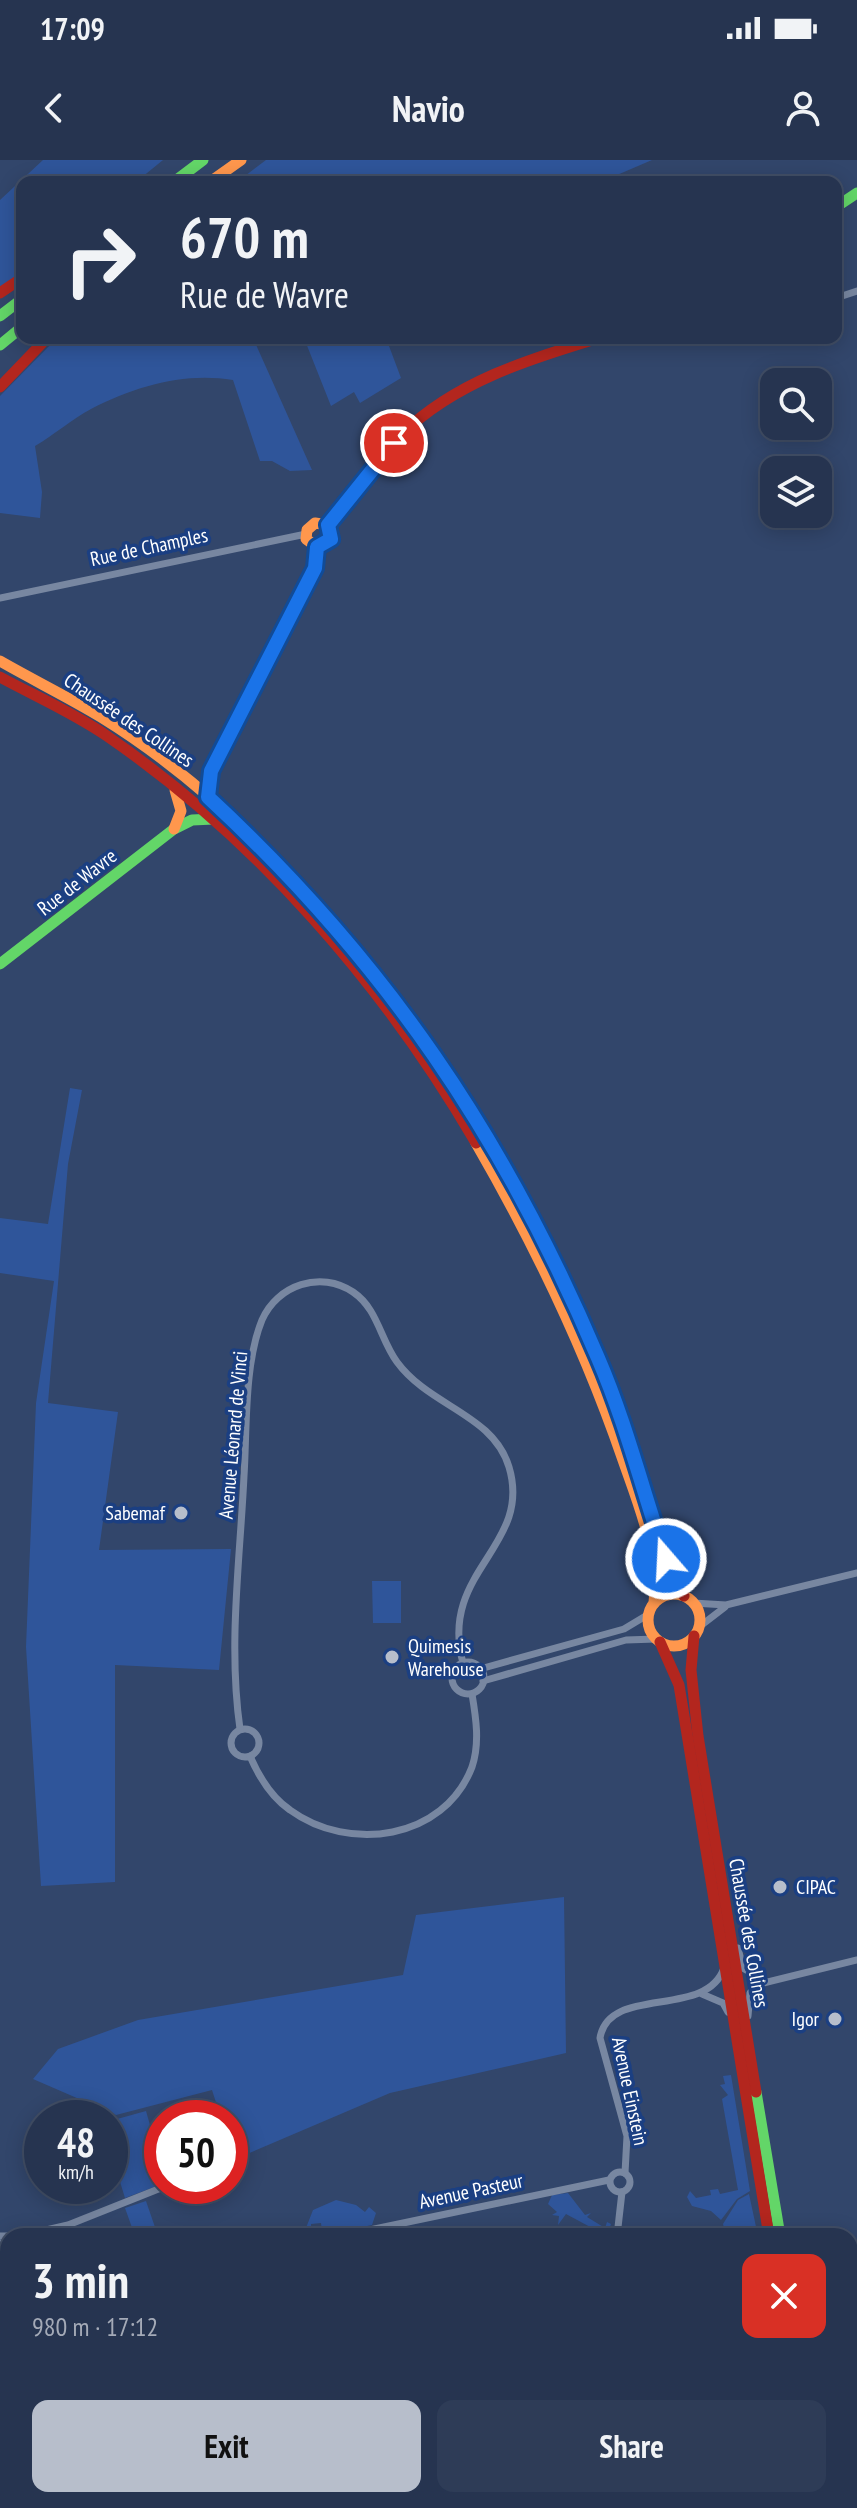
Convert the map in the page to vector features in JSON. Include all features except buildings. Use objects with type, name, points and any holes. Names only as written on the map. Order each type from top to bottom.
[{"type":"main road","points":[[182,176],[203,160]]},
{"type":"main road","points":[[218,176],[241,160]]},
{"type":"main road","points":[[0,316],[16,304]]},
{"type":"main road","points":[[0,345],[16,332]]},
{"type":"main road","points":[[0,387],[41,344]]},
{"type":"main road","points":[[317,547],[331,539],[328,525],[347,506],[381,457],[435,405],[500,370],[580,344]]},
{"type":"main road","name":"Rue de Champles","points":[[306,534],[315,523],[328,525]]},
{"type":"main road","points":[[306,534],[309,543],[317,547]]},
{"type":"main road","points":[[317,547],[315,568],[211,771],[202,801],[214,819],[321,928],[391,1013],[475,1138],[539,1252],[585,1357],[627,1474],[652,1560],[649,1627],[658,1640],[682,1645],[696,1632],[689,1600],[668,1595],[652,1608]]},
{"type":"main road","name":"Chaussée des Collines","points":[[0,661],[89,710],[202,801],[317,906],[402,1007],[487,1134],[553,1258],[599,1360],[666,1559],[689,1600]]},
{"type":"main road","name":"Chaussée des Collines","points":[[0,677],[80,719],[175,779]]},
{"type":"main road","points":[[174,829],[181,803],[175,779],[211,771]]},
{"type":"main road","name":"Rue de Wavre","points":[[0,964],[174,829],[192,820],[214,819]]},
{"type":"main road","name":"Chaussée des Collines","points":[[696,1632],[692,1689],[717,1861],[748,2029],[779,2228]]},
{"type":"main road","name":"Chaussée des Collines","points":[[658,1640],[679,1685],[768,2228]]},
{"type":"street","name":"Rue de Champles","points":[[0,598],[306,534]]},
{"type":"street","name":"Avenue Léonard de Vinci","points":[[240,1729],[234,1656],[254,1358],[268,1310],[281,1295],[298,1285],[331,1283],[351,1290],[367,1304],[395,1360],[410,1378],[442,1404],[489,1431],[509,1466],[512,1508],[505,1530],[477,1570],[458,1615],[456,1639],[463,1663],[454,1671],[452,1683],[459,1692],[472,1694],[477,1744],[472,1767],[459,1791],[441,1811],[420,1824],[394,1832],[347,1834],[289,1810],[273,1795],[250,1756]]},
{"type":"street","points":[[689,1600],[726,1605],[857,1573]]},
{"type":"street","points":[[696,1632],[726,1605]]},
{"type":"street","points":[[480,1669],[624,1629],[652,1608]]},
{"type":"street","points":[[472,1694],[483,1681],[626,1640],[658,1640]]},
{"type":"street","points":[[463,1663],[474,1664],[480,1669],[483,1681]]},
{"type":"street","name":"Avenue Léonard de Vinci","points":[[240,1729],[250,1729],[258,1737],[257,1750],[250,1756],[237,1755],[232,1749],[232,1736],[240,1729]]},
{"type":"street","points":[[717,1861],[727,1884],[743,1968],[764,1981]]},
{"type":"street","points":[[748,2029],[750,1993],[764,1981],[857,1960]]},
{"type":"street","points":[[702,1994],[712,1988],[724,1968]]},
{"type":"street","points":[[702,1994],[714,1997],[727,2008],[744,2107],[753,2123]]},
{"type":"street","name":"Avenue Einstein","points":[[618,2228],[622,2192],[629,2186],[625,2173],[627,2136],[600,2038],[602,2028],[614,2015],[702,1994]]},
{"type":"street","name":"Avenue Einstein","points":[[609,2180],[618,2172],[625,2173]]},
{"type":"street","points":[[609,2180],[614,2191],[622,2192]]},
{"type":"street","name":"Avenue Pasteur","points":[[379,2228],[609,2180]]},
{"type":"street","points":[[55,2228],[144,2195]]},
{"type":"shaded area","points":[[43,160],[163,160],[143,176],[26,176]]},
{"type":"shaded area","points":[[266,160],[652,160],[617,176],[245,176]]},
{"type":"shaded area","points":[[16,185],[16,278],[0,291],[0,200]]},
{"type":"shaded area","points":[[51,344],[256,344],[312,470],[290,471],[272,461],[260,461],[233,380],[178,380],[108,401],[35,446],[42,492],[40,518],[0,513],[0,396]]},
{"type":"shaded area","points":[[306,344],[388,344],[401,378],[360,403],[354,392],[331,406]]},
{"type":"shaded area","points":[[70,1088],[82,1090],[68,1164],[48,1403],[118,1412],[99,1550],[231,1549],[219,1670],[115,1665],[115,1882],[41,1886],[26,1647],[36,1403],[54,1281],[0,1273],[0,1218],[48,1224]]},
{"type":"shaded area","points":[[372,1581],[401,1581],[401,1623],[373,1623]]},
{"type":"shaded area","points":[[564,1897],[566,2053],[390,2093],[248,2154],[248,2100],[215,2100],[212,2090],[174,2100],[144,2100],[144,2108],[128,2112],[128,2100],[81,2100],[33,2079],[58,2049],[138,2020],[403,1975],[416,1915]]},
{"type":"shaded area","points":[[731,2075],[750,2191],[737,2199],[721,2220],[711,2211],[692,2206],[687,2197],[690,2191],[696,2198],[711,2195],[710,2190],[718,2189],[720,2194],[738,2190],[722,2099],[728,2095],[720,2085],[725,2084],[723,2076]]},
{"type":"shaded area","points":[[144,2112],[144,2191],[128,2197],[128,2116]]},
{"type":"shaded area","points":[[568,2193],[585,2215],[591,2213],[587,2217],[605,2228],[592,2228],[566,2214],[558,2225],[559,2216],[552,2215],[557,2212],[548,2204],[552,2195]]},
{"type":"shaded area","points":[[749,2194],[756,2228],[724,2228],[723,2224],[738,2200]]},
{"type":"shaded area","points":[[336,2200],[356,2205],[365,2212],[369,2207],[376,2213],[372,2225],[322,2228],[321,2223],[306,2228],[313,2210]]},
{"type":"shaded area","points":[[144,2202],[155,2228],[132,2228],[125,2208]]},
{"type":"traffic: fast","points":[[182,176],[203,160]]},
{"type":"traffic: fast","points":[[842,203],[857,193]]},
{"type":"traffic: fast","points":[[0,316],[16,304]]},
{"type":"traffic: fast","points":[[0,345],[16,332]]},
{"type":"traffic: fast","points":[[317,547],[331,539],[328,525]]},
{"type":"traffic: fast","points":[[0,964],[174,829],[192,820],[214,819]]},
{"type":"traffic: fast","points":[[403,1012],[477,1121],[541,1235],[595,1355],[638,1478]]},
{"type":"traffic: fast","points":[[756,2092],[779,2228]]},
{"type":"traffic: slow","points":[[218,176],[241,160]]},
{"type":"traffic: slow","points":[[317,547],[306,539],[307,530],[315,523],[328,525]]},
{"type":"traffic: slow","points":[[0,661],[101,717],[145,746],[227,813],[303,889],[403,1012]]},
{"type":"traffic: slow","points":[[174,829],[181,811],[175,790]]},
{"type":"traffic: slow","points":[[476,1143],[519,1220],[557,1298],[608,1419],[651,1548],[654,1603]]},
{"type":"traffic: slow","points":[[674,1594],[692,1602],[700,1620],[692,1638],[674,1646],[656,1638],[648,1620],[656,1602],[674,1594]]},
{"type":"traffic: jam","points":[[0,293],[16,282]]},
{"type":"traffic: jam","points":[[0,387],[41,344]]},
{"type":"traffic: jam","points":[[328,525],[402,434],[445,400],[494,374],[580,344]]},
{"type":"traffic: jam","points":[[208,797],[211,771],[315,568],[317,547]]},
{"type":"traffic: jam","points":[[0,677],[107,736],[215,821],[266,869],[359,972],[401,1027],[476,1143]]},
{"type":"traffic: jam","points":[[638,1478],[658,1538],[684,1596]]},
{"type":"traffic: jam","points":[[694,1636],[691,1670],[698,1736],[756,2092]]},
{"type":"traffic: jam","points":[[660,1642],[679,1685],[768,2228]]},
{"type":"place","name":"Sabemaf","points":[[181,1513]]},
{"type":"place","name":"Quimesis Warehouse","points":[[392,1657]]},
{"type":"place","name":"CIPAC","points":[[780,1887]]},
{"type":"place","name":"Igor","points":[[835,2019]]},
{"type":"route","points":[[394,443],[347,506],[328,525],[332,537],[328,544],[317,547],[315,568],[211,771],[206,789],[208,797],[274,861],[359,954],[402,1007],[487,1134],[530,1211],[599,1360],[640,1474],[666,1559]]}]
